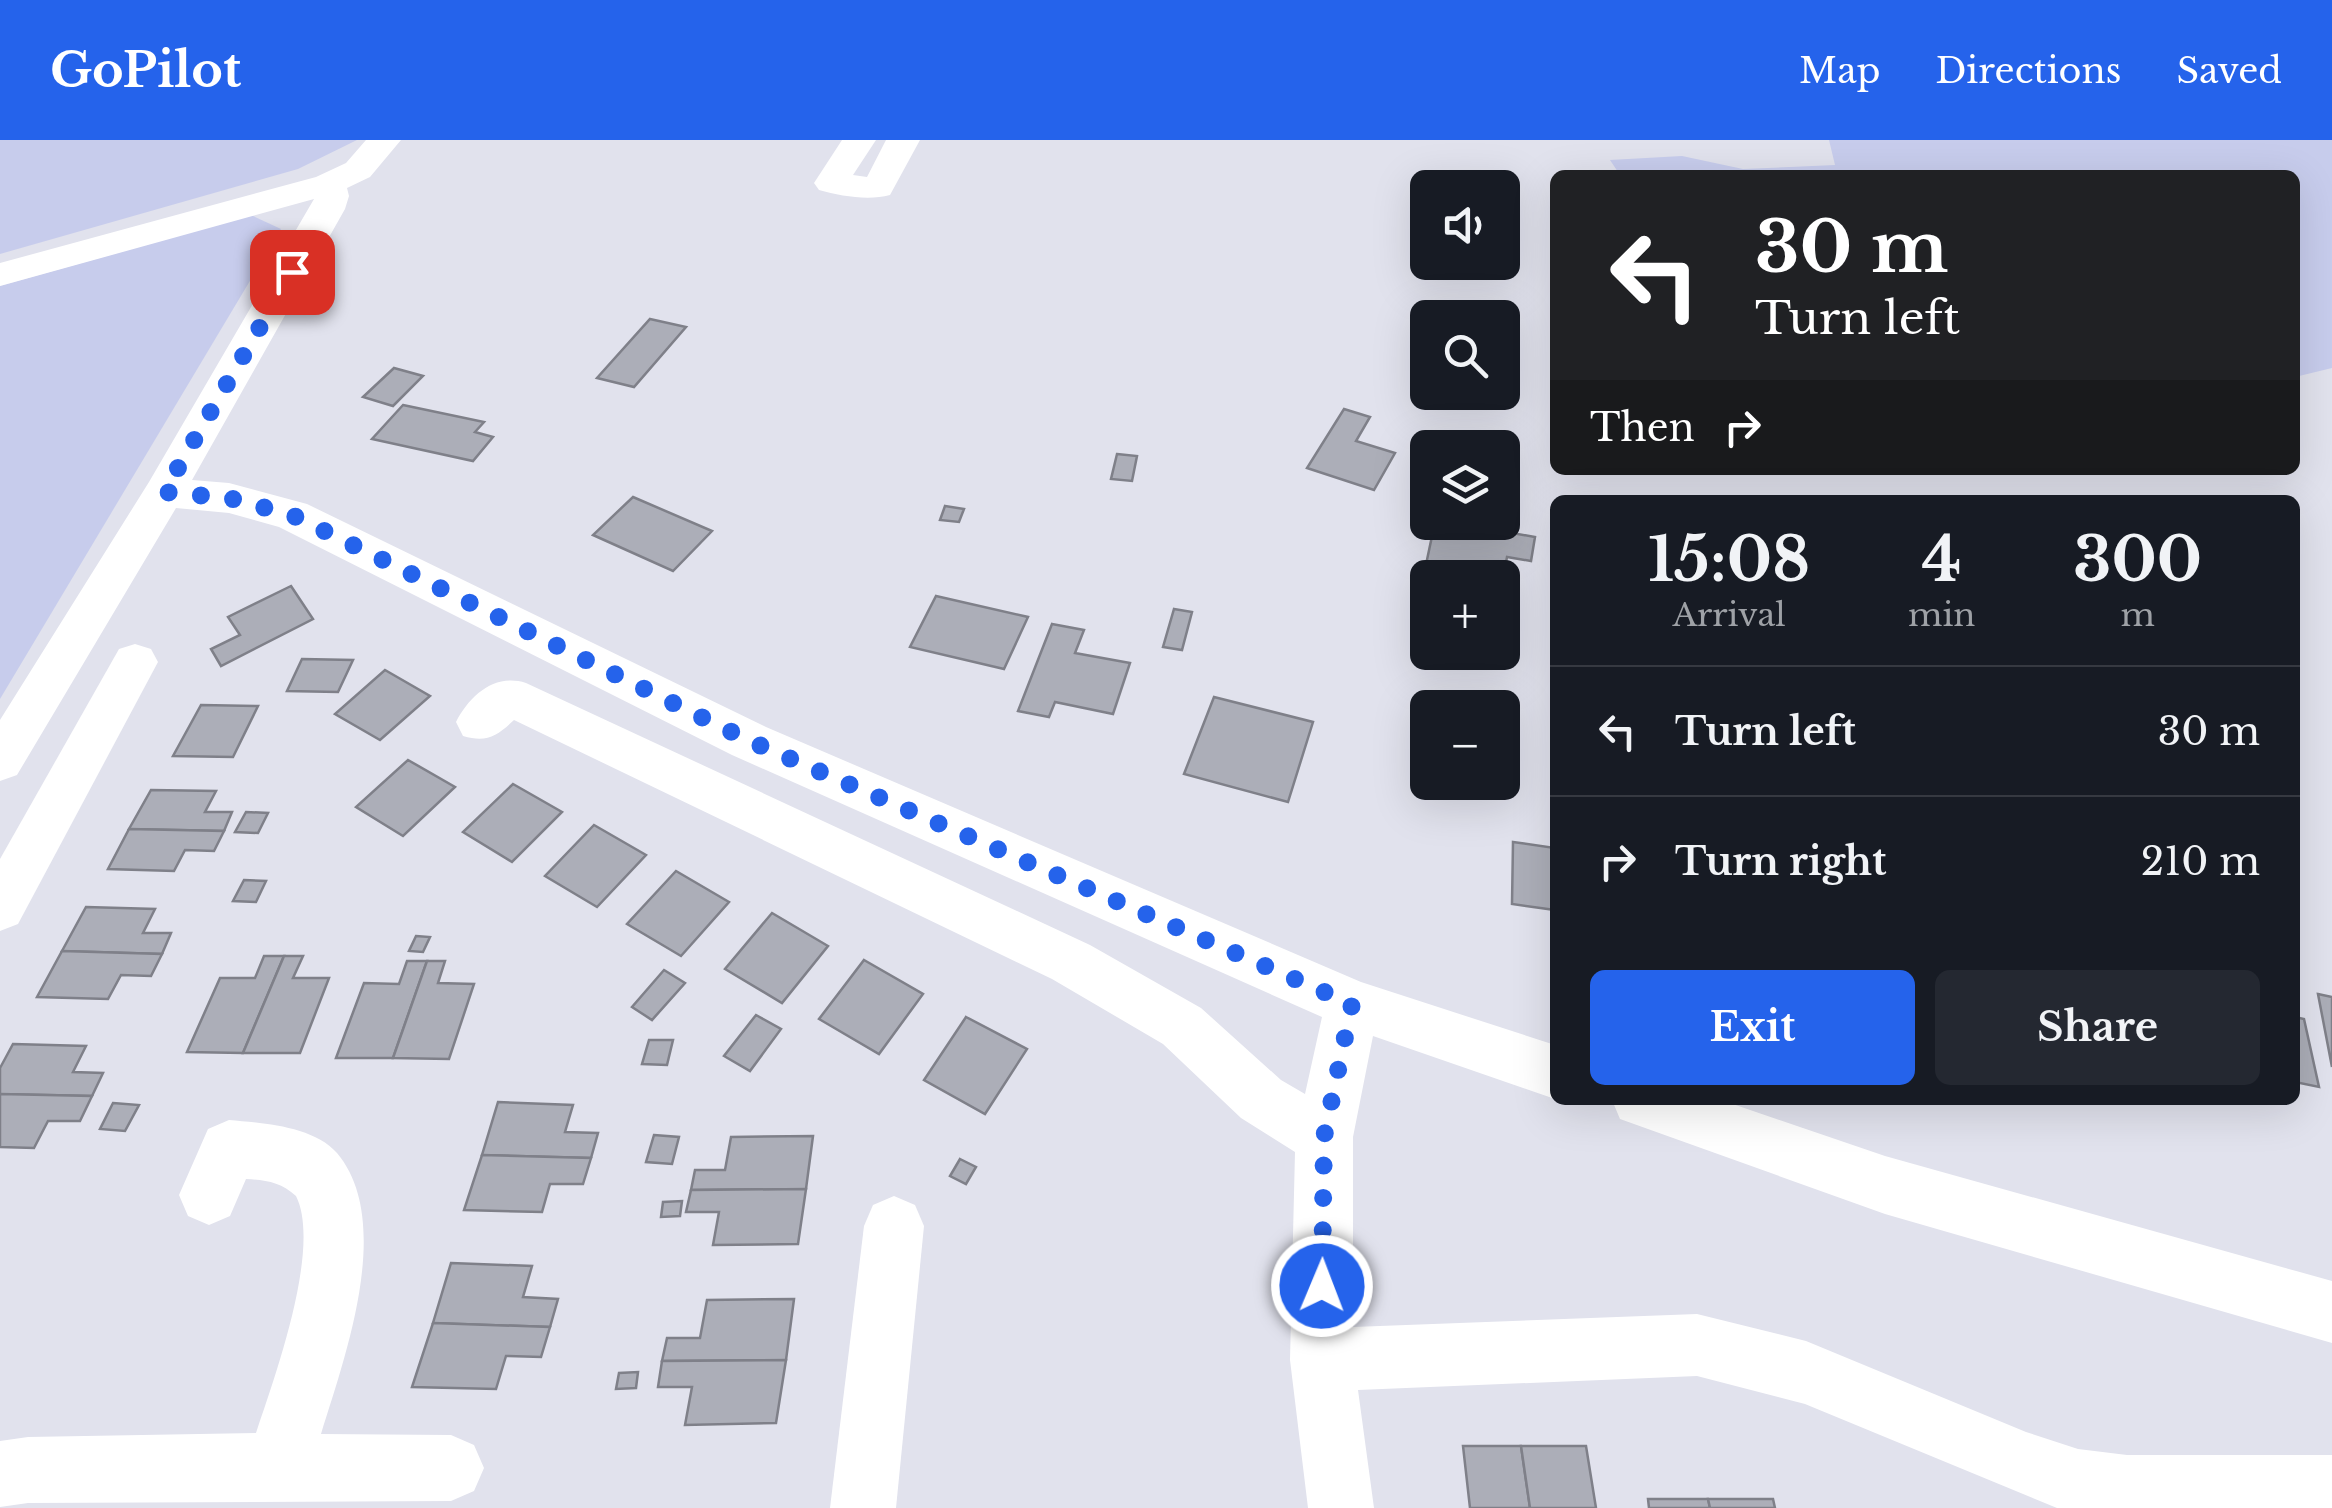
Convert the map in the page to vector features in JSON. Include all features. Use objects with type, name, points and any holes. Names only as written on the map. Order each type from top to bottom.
[{"type":"street","points":[[0,275],[328,184],[358,170],[384,140]]},
{"type":"street","points":[[859,140],[830,183],[878,188],[903,140]]},
{"type":"street","points":[[0,761],[164,492],[328,209],[332,196],[328,184]]},
{"type":"street","points":[[164,492],[229,498],[292,515],[750,741],[1352,1004],[1550,1070]]},
{"type":"street","points":[[0,908],[134,662]]},
{"type":"street","points":[[480,722],[508,696],[1072,962],[1182,1026],[1261,1099],[1324,1137]]},
{"type":"street","points":[[1341,1508],[1322,1360],[1324,1137],[1352,1004]]},
{"type":"street","points":[[1654,1105],[1885,1185],[2332,1312]]},
{"type":"street","points":[[209,1195],[229,1149],[274,1152],[316,1174],[335,1212],[334,1262],[278,1466]]},
{"type":"street","points":[[863,1508],[894,1226]]},
{"type":"street","points":[[1322,1360],[1697,1345],[1806,1374],[2026,1465],[2078,1482],[2127,1488],[2332,1488]]},
{"type":"street","points":[[0,1474],[278,1466],[451,1468]]},
{"type":"shaded area","points":[[0,140],[357,140],[298,169],[0,254]]},
{"type":"shaded area","points":[[1829,140],[2332,140],[2332,368],[2300,376],[2300,170],[1617,170],[1610,160],[1682,156],[1743,169],[1835,165]]},
{"type":"shaded area","points":[[251,215],[281,229],[0,699],[0,286]]},
{"type":"building","points":[[650,319],[686,327],[634,387],[597,378]]},
{"type":"building","points":[[394,368],[423,376],[393,406],[363,397]]},
{"type":"building","points":[[403,405],[484,422],[475,432],[493,437],[473,461],[372,439]]},
{"type":"building","points":[[1344,409],[1370,417],[1356,441],[1395,453],[1374,490],[1307,468]]},
{"type":"building","points":[[1117,454],[1137,456],[1132,481],[1111,479]]},
{"type":"building","points":[[633,497],[712,531],[673,571],[593,535]]},
{"type":"building","points":[[945,506],[964,509],[959,522],[940,520]]},
{"type":"building","points":[[1520,534],[1535,537],[1531,561],[1507,557],[1427,560],[1431,540],[1520,540]]},
{"type":"building","points":[[291,586],[313,619],[221,666],[211,649],[240,635],[228,617]]},
{"type":"building","points":[[936,596],[1028,617],[1004,669],[910,647]]},
{"type":"building","points":[[1174,609],[1192,612],[1182,650],[1163,647]]},
{"type":"building","points":[[1052,624],[1084,630],[1075,653],[1130,663],[1113,714],[1055,702],[1049,717],[1018,711]]},
{"type":"building","points":[[302,659],[353,660],[338,692],[287,691]]},
{"type":"building","points":[[385,670],[430,696],[380,740],[335,714]]},
{"type":"building","points":[[1214,697],[1313,722],[1288,802],[1184,774]]},
{"type":"building","points":[[201,705],[258,706],[233,757],[173,756]]},
{"type":"building","points":[[408,760],[455,787],[403,836],[356,807]]},
{"type":"building","points":[[513,784],[562,812],[512,862],[463,832]]},
{"type":"building","points":[[151,790],[216,791],[205,812],[232,812],[224,831],[129,829]]},
{"type":"building","points":[[246,812],[268,813],[258,833],[235,832]]},
{"type":"building","points":[[594,825],[646,855],[597,907],[545,876]]},
{"type":"building","points":[[129,829],[224,831],[214,851],[185,850],[174,871],[108,869]]},
{"type":"building","points":[[1513,842],[1550,847],[1550,909],[1512,904]]},
{"type":"building","points":[[676,871],[729,902],[681,956],[627,924]]},
{"type":"building","points":[[244,880],[266,881],[256,902],[233,901]]},
{"type":"building","points":[[86,907],[155,909],[143,933],[171,933],[162,954],[62,951]]},
{"type":"building","points":[[772,913],[828,946],[782,1003],[725,969]]},
{"type":"building","points":[[416,936],[430,937],[423,952],[409,951]]},
{"type":"building","points":[[62,951],[162,954],[151,976],[121,975],[108,999],[37,997]]},
{"type":"building","points":[[264,956],[284,956],[243,1053],[187,1052],[220,978],[255,978]]},
{"type":"building","points":[[284,956],[303,956],[293,978],[329,978],[300,1053],[243,1053]]},
{"type":"building","points":[[864,960],[923,994],[879,1054],[819,1019]]},
{"type":"building","points":[[407,961],[427,961],[393,1058],[336,1058],[364,983],[399,984]]},
{"type":"building","points":[[427,961],[445,961],[438,983],[474,984],[449,1059],[393,1058]]},
{"type":"building","points":[[664,970],[685,983],[652,1020],[632,1007]]},
{"type":"building","points":[[2318,994],[2332,997],[2332,1067]]},
{"type":"building","points":[[756,1015],[781,1029],[750,1071],[724,1056]]},
{"type":"building","points":[[966,1017],[1027,1049],[985,1114],[924,1080]]},
{"type":"building","points":[[2300,1018],[2304,1019],[2319,1087],[2300,1083]]},
{"type":"building","points":[[649,1040],[673,1040],[667,1065],[642,1064]]},
{"type":"building","points":[[13,1044],[86,1046],[73,1072],[103,1073],[92,1096],[0,1094],[0,1068]]},
{"type":"building","points":[[0,1094],[92,1096],[80,1121],[48,1121],[34,1148],[0,1147]]},
{"type":"building","points":[[498,1102],[573,1105],[565,1132],[598,1133],[591,1158],[482,1155]]},
{"type":"building","points":[[113,1103],[139,1105],[125,1131],[100,1129]]},
{"type":"building","points":[[654,1135],[679,1137],[672,1164],[646,1162]]},
{"type":"building","points":[[813,1136],[806,1189],[691,1190],[695,1170],[725,1170],[731,1137]]},
{"type":"building","points":[[482,1155],[591,1158],[583,1184],[550,1184],[542,1212],[464,1210]]},
{"type":"building","points":[[960,1159],[976,1167],[966,1184],[950,1176]]},
{"type":"building","points":[[806,1189],[798,1244],[713,1245],[719,1212],[686,1212],[691,1190]]},
{"type":"building","points":[[682,1201],[680,1216],[661,1217],[663,1202]]},
{"type":"building","points":[[451,1263],[532,1266],[523,1297],[558,1299],[550,1327],[433,1323]]},
{"type":"building","points":[[794,1299],[786,1360],[662,1361],[667,1338],[700,1338],[707,1300]]},
{"type":"building","points":[[433,1323],[550,1327],[541,1357],[506,1356],[496,1389],[412,1387]]},
{"type":"building","points":[[786,1360],[776,1423],[685,1425],[692,1387],[658,1387],[662,1361]]},
{"type":"building","points":[[638,1372],[636,1388],[616,1389],[619,1373]]},
{"type":"building","points":[[1463,1446],[1521,1446],[1530,1508],[1470,1508]]},
{"type":"building","points":[[1521,1446],[1586,1446],[1596,1508],[1530,1508]]},
{"type":"building","points":[[1648,1499],[1708,1499],[1710,1508],[1649,1508]]},
{"type":"building","points":[[1708,1499],[1773,1499],[1775,1508],[1710,1508]]},
{"type":"route","points":[[292,272],[164,492],[229,498],[292,515],[750,741],[1352,1004],[1324,1137],[1322,1286]]}]
